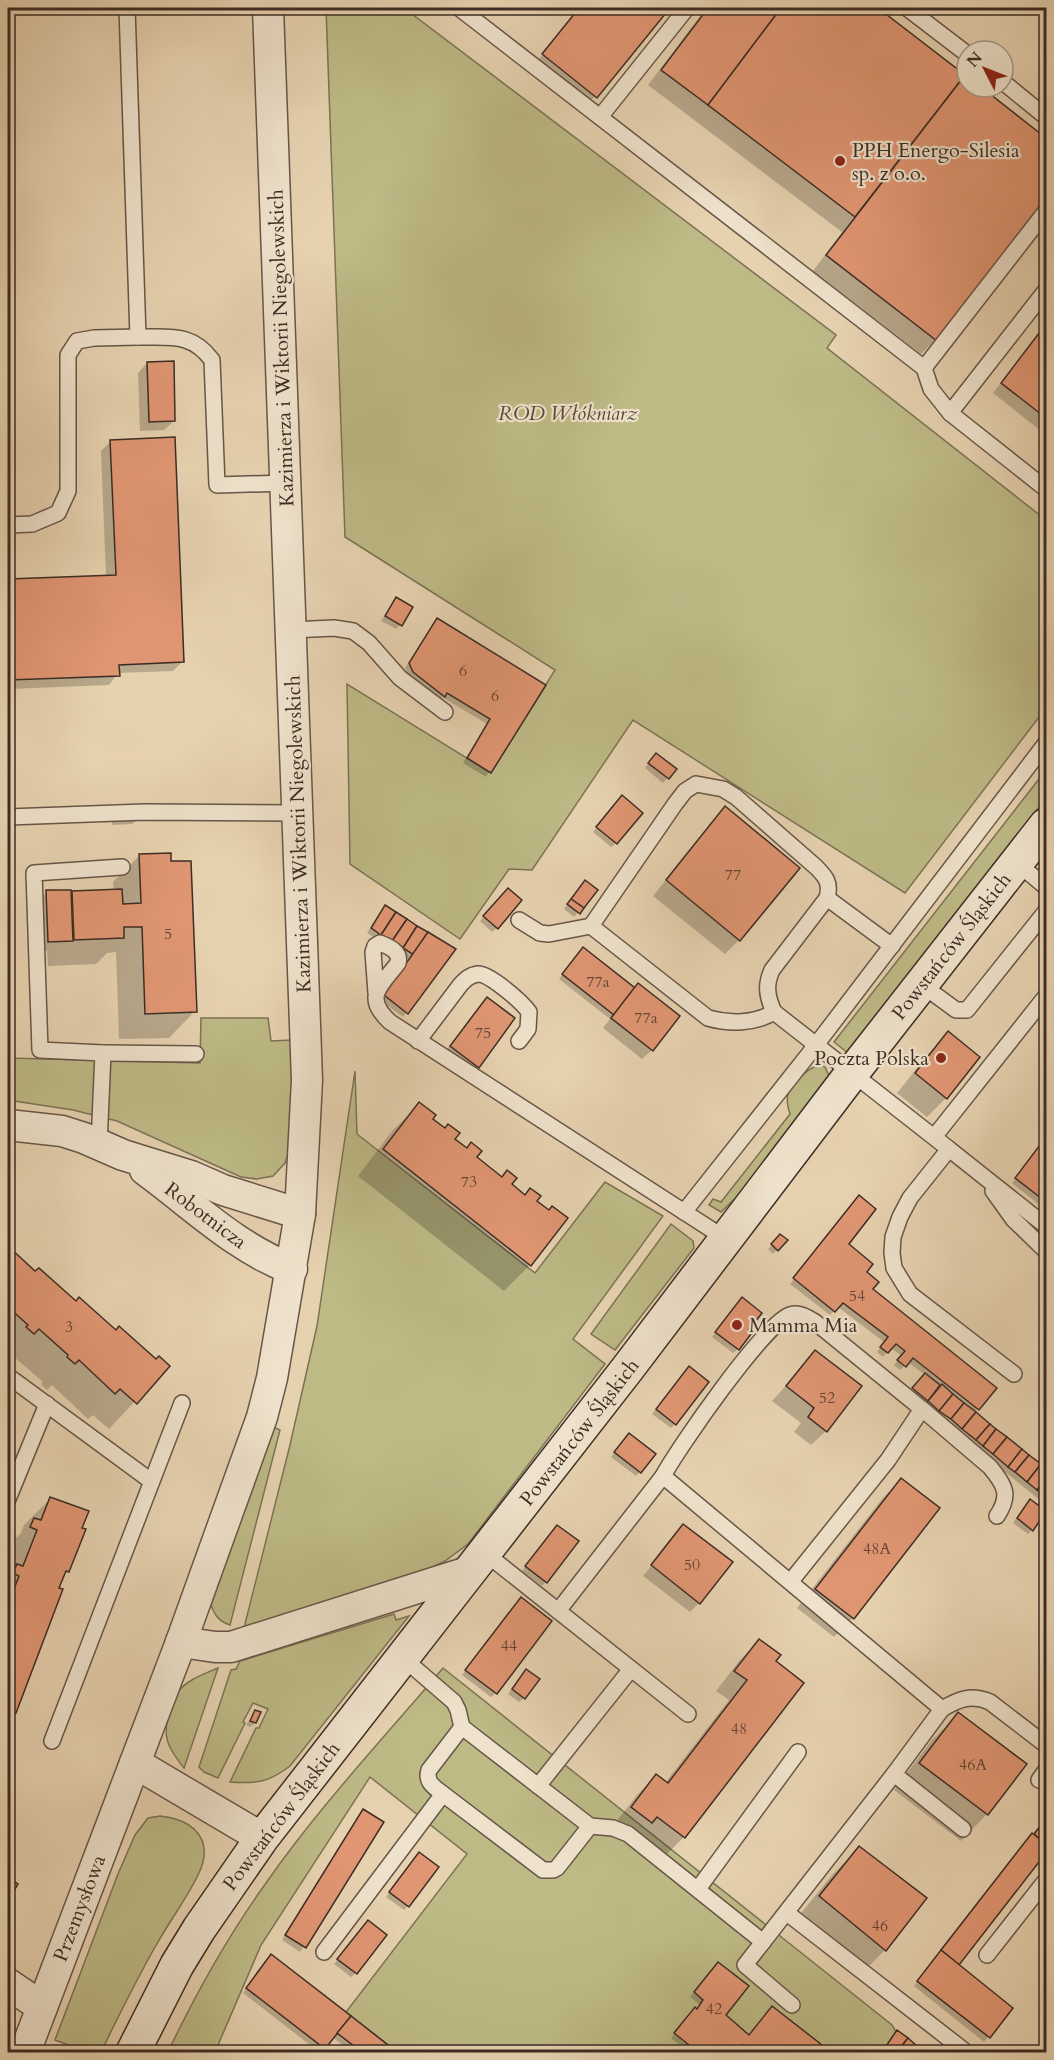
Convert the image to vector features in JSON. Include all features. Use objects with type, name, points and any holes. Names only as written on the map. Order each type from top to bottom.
[{"type":"main road","name":"Powstańców Śląskich","points":[[133,2052],[182,1956],[262,1838],[478,1562],[852,1073],[1047,825]]},
{"type":"street","name":"Kazimierza i Wiktorii Niegolewskich","points":[[135,1763],[262,1417],[272,1378],[300,1214],[307,1080],[268,8]]},
{"type":"street","name":"Robotnicza","points":[[8,1125],[62,1131],[260,1203],[300,1214]]},
{"type":"street","name":"Robotnicza","points":[[111,1149],[176,1193],[227,1234],[271,1262],[292,1269]]},
{"type":"street","points":[[181,1642],[231,1647],[478,1562]]},
{"type":"street","points":[[135,1763],[262,1838]]},
{"type":"street","name":"Przemysłowa","points":[[25,2052],[135,1763]]},
{"type":"street","points":[[8,1984],[42,2007]]},
{"type":"lane","points":[[127,8],[138,337]]},
{"type":"lane","points":[[600,117],[687,8]]},
{"type":"lane","points":[[907,8],[955,45]]},
{"type":"lane","points":[[466,10],[924,368],[931,389],[950,413],[1047,489]]},
{"type":"lane","points":[[1015,92],[1047,117]]},
{"type":"lane","points":[[924,368],[1047,211]]},
{"type":"lane","points":[[950,413],[1047,290]]},
{"type":"lane","points":[[8,525],[32,524],[58,513],[68,491],[68,355],[77,341],[94,338],[190,339],[204,349],[212,360],[217,485],[286,483]]},
{"type":"lane","points":[[291,630],[334,628],[353,630],[369,643],[406,682],[445,712]]},
{"type":"lane","points":[[684,1212],[816,1045],[1047,743]]},
{"type":"lane","points":[[519,920],[540,933],[549,934],[591,927],[685,791],[696,784],[723,789],[736,797],[828,879],[827,898],[772,970],[768,979],[767,991],[774,1012],[1047,1226]]},
{"type":"lane","points":[[8,817],[144,812],[297,813]]},
{"type":"lane","points":[[1017,863],[1047,886]]},
{"type":"lane","points":[[122,867],[34,873],[40,1050],[196,1054]]},
{"type":"lane","points":[[827,898],[892,946]]},
{"type":"lane","points":[[922,984],[956,1010],[966,1010],[1047,911]]},
{"type":"lane","points":[[591,927],[708,1018],[719,1021],[754,1021],[774,1012]]},
{"type":"lane","points":[[418,1041],[461,984],[469,977],[478,974],[487,977],[530,1012],[528,1029],[519,1041]]},
{"type":"lane","points":[[376,993],[375,1005],[381,1013],[418,1041],[726,1239]]},
{"type":"lane","points":[[934,1137],[1046,996]]},
{"type":"lane","points":[[103,1053],[111,1149]]},
{"type":"lane","points":[[949,1149],[910,1197],[900,1216],[893,1237],[894,1268],[910,1294],[1014,1374]]},
{"type":"lane","points":[[982,1177],[1013,1219],[1047,1251]]},
{"type":"lane","points":[[558,1611],[663,1476],[686,1437],[756,1346],[771,1329],[788,1316],[796,1314],[806,1316],[815,1322],[990,1467],[1003,1485],[1006,1496],[1004,1506],[997,1516]]},
{"type":"lane","points":[[8,1376],[152,1481]]},
{"type":"lane","points":[[52,1741],[182,1403]]},
{"type":"lane","points":[[8,1499],[47,1404]]},
{"type":"lane","points":[[791,1581],[888,1460],[922,1409]]},
{"type":"lane","points":[[663,1476],[942,1709]]},
{"type":"lane","points":[[478,1562],[558,1611],[688,1714]]},
{"type":"lane","points":[[403,1658],[454,1702],[462,1727],[590,1826],[622,1830],[763,1942]]},
{"type":"lane","points":[[538,1786],[631,1669]]},
{"type":"lane","points":[[792,2005],[745,1965],[942,1709],[959,1699],[980,1698],[990,1702],[1047,1745]]},
{"type":"lane","points":[[462,1727],[429,1770],[427,1775],[430,1784],[543,1870],[557,1868],[590,1826]]},
{"type":"lane","points":[[698,1889],[798,1752]]},
{"type":"lane","points":[[894,1774],[963,1829]]},
{"type":"lane","points":[[324,1952],[443,1794]]},
{"type":"lane","points":[[987,1955],[1047,1880]]},
{"type":"lane","points":[[787,1912],[966,2052]]},
{"type":"green space","name":"ROD Włókniarz","points":[[326,8],[404,8],[836,335],[827,348],[1046,520],[1046,708],[905,893],[633,720],[532,870],[509,869],[460,939],[350,864],[347,684],[491,773],[555,670],[345,537]]},
{"type":"green space","points":[[1046,770],[1046,798],[849,1054],[834,1042]]},
{"type":"green space","points":[[201,1018],[268,1018],[271,1041],[291,1040],[294,1137],[285,1163],[273,1176],[257,1179],[241,1177],[117,1121],[73,1110],[8,1100],[8,1058],[200,1063]]},
{"type":"green space","points":[[819,1065],[825,1067],[831,1080],[751,1183],[721,1212],[709,1205],[713,1199],[721,1202],[790,1114],[787,1099],[796,1081]]},
{"type":"green space","points":[[355,1071],[357,1134],[535,1273],[605,1182],[663,1216],[573,1339],[605,1364],[468,1544],[445,1561],[419,1574],[244,1628],[317,1326]]},
{"type":"green space","points":[[671,1224],[693,1241],[694,1248],[615,1350],[591,1334]]},
{"type":"green space","points":[[273,1427],[280,1430],[230,1625],[218,1618],[211,1605]]},
{"type":"green space","points":[[394,1614],[396,1620],[409,1616],[290,1766],[276,1776],[262,1781],[230,1782],[256,1728],[259,1728],[268,1709],[253,1703],[218,1778],[204,1772],[199,1767],[231,1670],[236,1669],[240,1661]]},
{"type":"green space","points":[[218,1668],[184,1768],[170,1748],[166,1735],[170,1711],[176,1695],[185,1684]]},
{"type":"green space","points":[[443,1668],[892,2025],[896,2032],[882,2052],[397,2052],[346,2012],[467,1854],[370,1777],[261,1945],[215,2052],[168,2052],[213,1965],[286,1855],[329,1800]]},
{"type":"green space","points":[[160,1816],[181,1821],[199,1834],[204,1851],[198,1875],[143,1969],[101,2052],[88,2052],[55,2040],[135,1835],[148,1818]]},
{"type":"building","points":[[579,8],[670,8],[597,98],[542,54]]},
{"type":"building","points":[[708,8],[781,8],[708,105],[661,70]]},
{"type":"building","name":"PPH Energo-Silesia sp. z o.o.","points":[[781,8],[878,8],[955,67],[955,88],[855,217],[708,105]]},
{"type":"building","name":"PPH Energo-Silesia sp. z o.o.","points":[[955,88],[955,99],[996,99],[1046,138],[1046,198],[937,341],[826,255]]},
{"type":"building","points":[[1046,324],[1046,418],[1001,383]]},
{"type":"building","points":[[174,361],[175,421],[149,422],[147,362]]},
{"type":"building","points":[[175,437],[184,662],[119,665],[120,676],[8,680],[8,579],[116,575],[110,440]]},
{"type":"building","points":[[396,597],[413,607],[402,626],[385,616]]},
{"type":"building","points":[[437,618],[546,685],[491,773],[467,758],[490,719],[447,693],[445,697],[413,672],[409,663]]},
{"type":"building","points":[[656,753],[677,769],[669,779],[648,763]]},
{"type":"building","points":[[622,795],[643,813],[617,844],[596,827]]},
{"type":"building","points":[[725,806],[800,868],[740,941],[666,880]]},
{"type":"building","points":[[171,853],[171,861],[191,861],[197,1012],[145,1014],[142,927],[124,927],[124,938],[74,940],[72,891],[122,889],[123,904],[141,903],[139,854]]},
{"type":"building","points":[[585,880],[598,890],[584,908],[571,899]]},
{"type":"building","points":[[508,888],[522,900],[498,929],[483,916]]},
{"type":"building","points":[[46,890],[71,890],[73,941],[48,942]]},
{"type":"building","points":[[571,899],[584,908],[580,914],[567,904]]},
{"type":"building","points":[[385,905],[396,912],[381,935],[371,928]]},
{"type":"building","points":[[396,912],[407,919],[392,941],[381,935]]},
{"type":"building","points":[[407,919],[417,926],[403,948],[392,941]]},
{"type":"building","points":[[417,926],[428,932],[414,955],[403,948]]},
{"type":"building","points":[[428,932],[456,949],[408,1014],[384,995]]},
{"type":"building","points":[[583,947],[635,988],[614,1015],[562,974]]},
{"type":"building","points":[[638,983],[680,1016],[653,1051],[611,1018]]},
{"type":"building","points":[[487,997],[515,1018],[479,1068],[450,1046]]},
{"type":"building","points":[[948,1031],[980,1057],[947,1099],[915,1073]]},
{"type":"building","points":[[419,1102],[436,1115],[433,1119],[445,1128],[448,1124],[460,1133],[455,1139],[467,1148],[471,1142],[482,1151],[477,1157],[502,1177],[507,1170],[517,1178],[512,1184],[525,1195],[530,1188],[541,1196],[537,1201],[549,1210],[552,1206],[568,1218],[531,1266],[383,1149]]},
{"type":"building","points":[[1046,1137],[1046,1202],[1015,1178]]},
{"type":"building","points":[[859,1195],[876,1209],[849,1244],[873,1264],[867,1272],[879,1282],[873,1289],[997,1388],[979,1410],[913,1358],[906,1367],[897,1360],[905,1351],[896,1344],[888,1353],[880,1347],[888,1337],[843,1303],[835,1312],[793,1278]]},
{"type":"building","points":[[780,1234],[788,1240],[778,1251],[771,1244]]},
{"type":"building","points":[[8,1246],[35,1271],[39,1268],[76,1301],[79,1297],[116,1330],[119,1326],[156,1359],[159,1356],[170,1366],[137,1404],[120,1389],[115,1394],[79,1360],[75,1364],[39,1329],[34,1334],[26,1327],[28,1325],[8,1307]]},
{"type":"building","points":[[742,1297],[762,1313],[748,1331],[751,1334],[739,1350],[715,1332]]},
{"type":"building","points":[[815,1350],[862,1386],[827,1432],[808,1417],[814,1408],[786,1386]]},
{"type":"building","points":[[689,1366],[709,1382],[676,1425],[656,1409]]},
{"type":"building","points":[[925,1373],[940,1385],[928,1401],[912,1388]]},
{"type":"building","points":[[942,1384],[953,1394],[939,1411],[928,1401]]},
{"type":"building","points":[[953,1394],[964,1403],[951,1419],[939,1411]]},
{"type":"building","points":[[964,1403],[976,1412],[962,1429],[951,1419]]},
{"type":"building","points":[[976,1412],[990,1424],[976,1440],[962,1429]]},
{"type":"building","points":[[990,1424],[996,1429],[983,1446],[976,1440]]},
{"type":"building","points":[[996,1429],[1007,1437],[993,1454],[983,1446]]},
{"type":"building","points":[[629,1433],[656,1454],[641,1473],[614,1452]]},
{"type":"building","points":[[1007,1437],[1022,1449],[1008,1467],[993,1454]]},
{"type":"building","points":[[1022,1449],[1029,1455],[1015,1472],[1008,1467]]},
{"type":"building","points":[[1029,1455],[1041,1464],[1027,1482],[1015,1472]]},
{"type":"building","points":[[1041,1464],[1046,1469],[1046,1479],[1037,1490],[1027,1482]]},
{"type":"building","points":[[901,1478],[940,1508],[854,1619],[815,1589]]},
{"type":"building","points":[[1046,1479],[1046,1498],[1037,1490]]},
{"type":"building","points":[[50,1497],[89,1511],[82,1528],[86,1529],[69,1572],[66,1571],[59,1588],[63,1589],[16,1713],[12,1712],[8,1723],[8,1598],[10,1599],[19,1576],[13,1573],[17,1564],[23,1566],[37,1530],[30,1527],[34,1518],[41,1520]]},
{"type":"building","points":[[1030,1499],[1046,1511],[1033,1531],[1017,1518]]},
{"type":"building","points":[[683,1524],[733,1562],[700,1604],[651,1565]]},
{"type":"building","points":[[557,1525],[579,1541],[547,1583],[525,1566]]},
{"type":"building","points":[[521,1597],[552,1621],[497,1694],[465,1670]]},
{"type":"building","points":[[759,1639],[781,1655],[776,1661],[804,1683],[685,1838],[657,1817],[652,1823],[631,1807],[656,1774],[668,1783],[747,1680],[734,1671]]},
{"type":"building","points":[[526,1669],[540,1679],[525,1699],[512,1689]]},
{"type":"building","points":[[255,1710],[261,1712],[256,1723],[250,1721]]},
{"type":"building","points":[[958,1712],[1027,1764],[988,1815],[919,1763]]},
{"type":"building","points":[[363,1809],[384,1822],[306,1948],[285,1935]]},
{"type":"building","points":[[1046,1819],[1046,1844],[1034,1834]]},
{"type":"building","points":[[1032,1833],[1046,1844],[1046,1853],[959,1965],[941,1950]]},
{"type":"building","points":[[859,1846],[927,1898],[886,1951],[819,1896]]},
{"type":"building","points":[[419,1852],[439,1867],[409,1907],[389,1892]]},
{"type":"building","points":[[8,1877],[18,1884],[8,1901]]},
{"type":"building","points":[[368,1920],[387,1935],[357,1974],[337,1959]]},
{"type":"building","points":[[941,1950],[1013,2008],[990,2038],[917,1981]]},
{"type":"building","points":[[271,1954],[351,2016],[325,2049],[246,1988]]},
{"type":"building","points":[[718,1962],[749,1986],[726,2015],[749,2035],[772,2006],[831,2052],[752,2052],[743,2045],[736,2052],[698,2052],[674,2033],[703,2000],[694,1992]]},
{"type":"building","points":[[351,2016],[397,2052],[362,2052],[337,2033]]},
{"type":"building","points":[[897,2030],[908,2038],[897,2052],[882,2052]]},
{"type":"building","points":[[908,2038],[917,2046],[912,2052],[897,2052]]},
{"type":"building","points":[[743,2045],[752,2052],[736,2052]]},
{"type":"building","points":[[917,2046],[926,2052],[912,2052]]},
{"type":"place","name":"PPH Energo-Silesia sp. z o.o.","points":[[840,161]]},
{"type":"place","name":"Poczta Polska","points":[[941,1058]]},
{"type":"place","name":"Mamma Mia","points":[[737,1325]]}]
